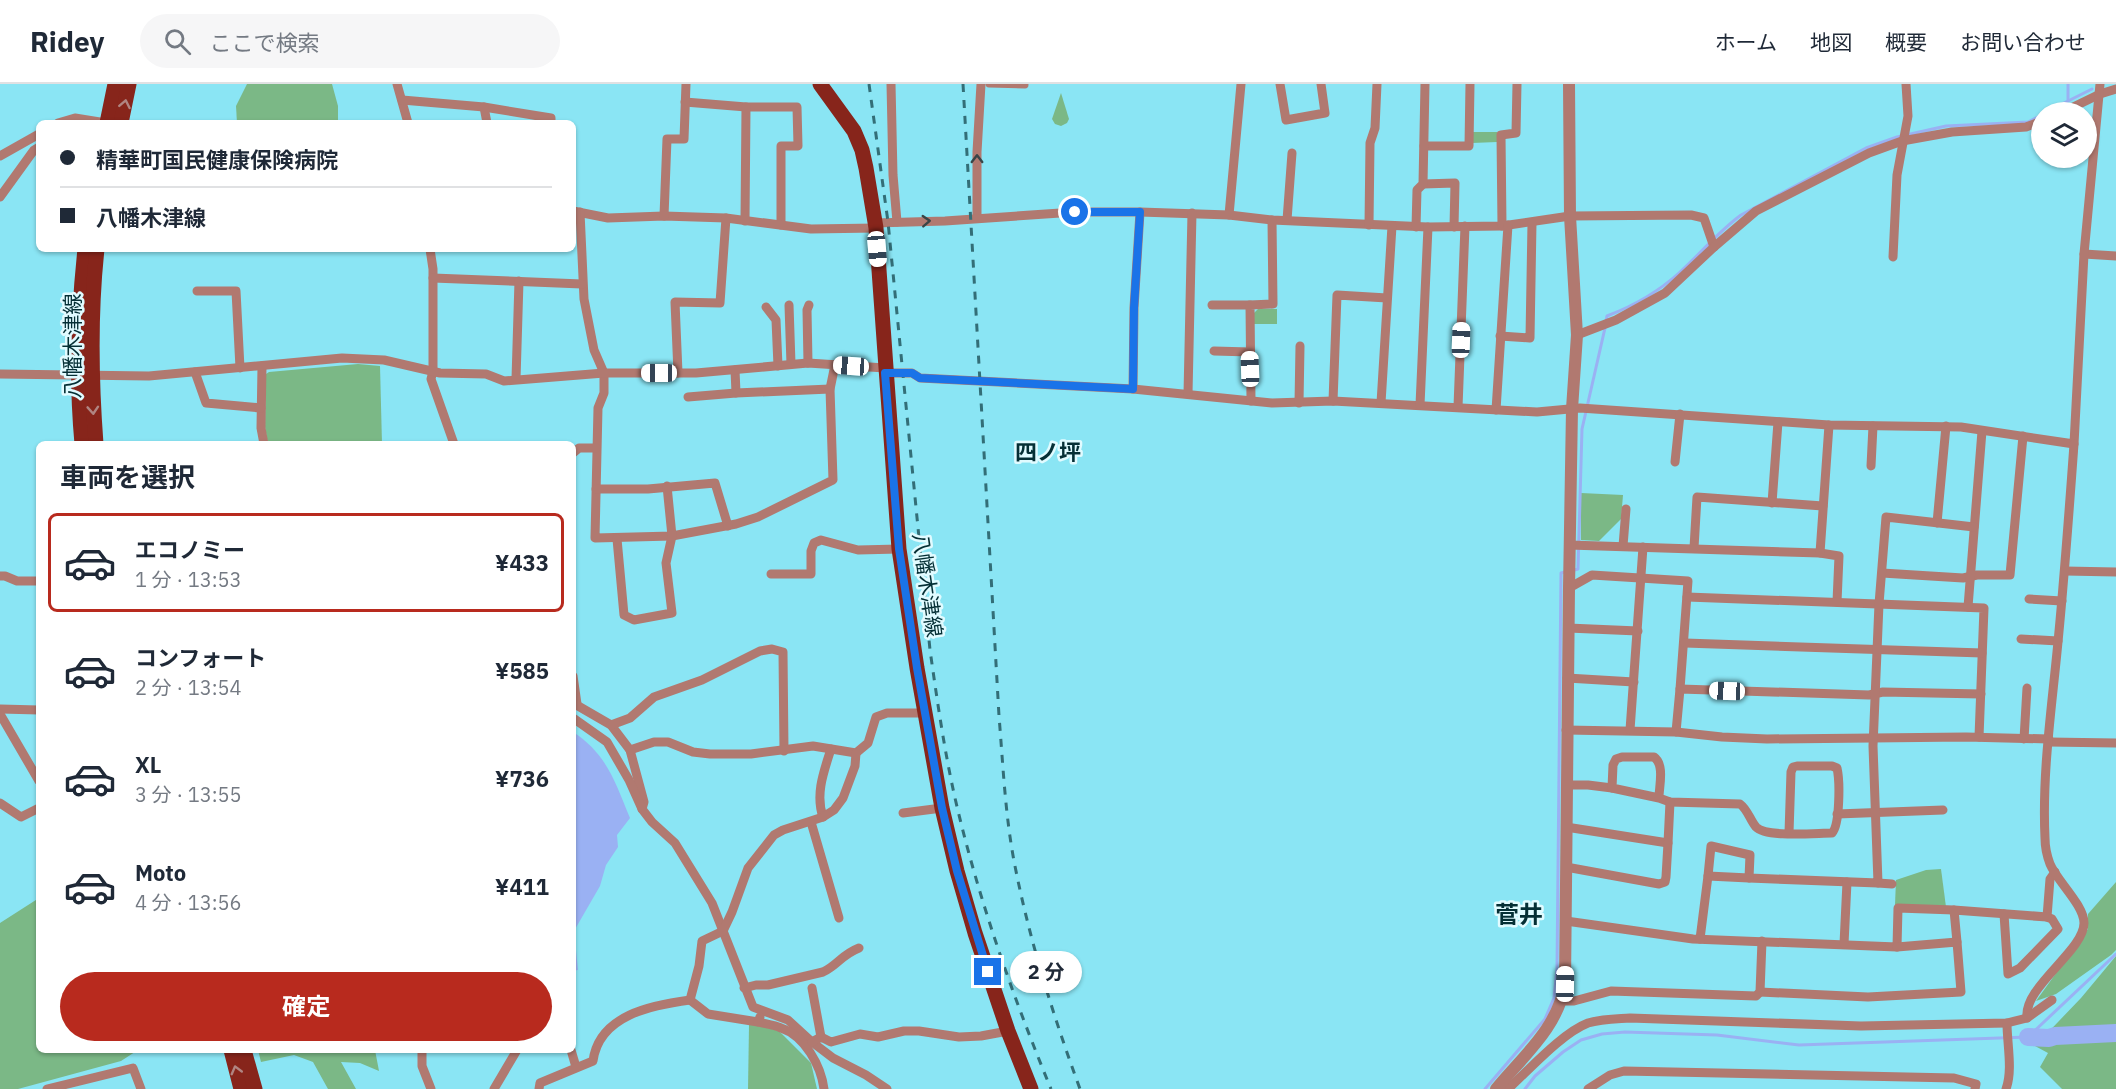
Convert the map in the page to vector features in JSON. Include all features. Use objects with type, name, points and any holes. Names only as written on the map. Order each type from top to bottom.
[{"type":"main road","points":[[108,120],[116,84]]},
{"type":"main road","points":[[122,120],[129,84]]},
{"type":"main road","name":"八幡木津線","points":[[820,84],[854,131],[864,159],[875,226],[899,549],[942,808],[957,871],[1008,1031],[1032,1089]]},
{"type":"main road","name":"八幡木津線","points":[[85,252],[81,285],[85,376],[96,441]]},
{"type":"main road","name":"八幡木津線","points":[[82,441],[85,376],[98,252]]},
{"type":"main road","points":[[232,1053],[242,1089]]},
{"type":"main road","points":[[245,1053],[255,1089]]},
{"type":"street","points":[[397,84],[407,120]]},
{"type":"street","points":[[664,216],[667,139],[684,139],[686,84]]},
{"type":"street","points":[[891,84],[893,175],[897,222]]},
{"type":"street","points":[[977,218],[977,152],[981,84]]},
{"type":"street","points":[[989,84],[1025,86]]},
{"type":"street","points":[[1229,215],[1241,84]]},
{"type":"street","points":[[1280,84],[1286,120],[1325,113],[1321,84]]},
{"type":"street","points":[[1369,225],[1370,143],[1376,128],[1377,84]]},
{"type":"street","points":[[1423,184],[1425,84]]},
{"type":"street","points":[[1424,146],[1469,146],[1470,84]]},
{"type":"street","points":[[1496,410],[1505,225],[1501,135],[1515,133],[1517,84]]},
{"type":"street","points":[[1496,1089],[1552,1023],[1562,1001],[1565,984],[1566,730],[1572,410],[1577,335],[1570,216],[1569,84]]},
{"type":"street","points":[[1893,257],[1897,175],[1908,116],[1906,84]]},
{"type":"street","points":[[2027,1018],[2027,1006],[2070,950],[2083,930],[2084,921],[2050,864],[2045,840],[2049,740],[2065,571],[2084,254],[2100,89]]},
{"type":"street","points":[[2079,102],[2100,89],[2116,89]]},
{"type":"street","points":[[402,100],[484,107],[551,118],[551,120]]},
{"type":"street","points":[[685,102],[746,107],[797,107],[798,146],[781,146],[781,225]]},
{"type":"street","points":[[484,107],[486,120]]},
{"type":"street","points":[[745,220],[746,107]]},
{"type":"street","points":[[68,120],[75,118],[88,120]]},
{"type":"street","points":[[1577,335],[1616,320],[1665,293],[1756,211],[1858,158],[1902,141],[1952,132],[2031,125]]},
{"type":"street","points":[[0,156],[36,136]]},
{"type":"street","points":[[0,196],[36,149]]},
{"type":"street","points":[[1287,220],[1292,153]]},
{"type":"street","points":[[1416,227],[1416,190],[1423,184],[1455,183],[1454,227]]},
{"type":"street","points":[[835,365],[830,389],[833,480],[758,517],[728,525],[672,536],[595,538],[598,408],[604,393],[604,373],[594,350],[582,284],[576,211],[608,218],[664,216],[726,218],[829,230],[897,222],[1075,212],[1192,213],[1272,220],[1416,227],[1505,225],[1570,216],[1691,215],[1704,218],[1714,247]]},
{"type":"street","points":[[1133,389],[1134,308],[1140,212]]},
{"type":"street","points":[[1188,394],[1192,213]]},
{"type":"street","points":[[678,373],[675,302],[720,303],[726,218]]},
{"type":"street","points":[[1212,304],[1273,304],[1272,220]]},
{"type":"street","points":[[1500,336],[1530,338],[1532,223]]},
{"type":"street","points":[[1381,403],[1392,225]]},
{"type":"street","points":[[1458,407],[1465,226]]},
{"type":"street","points":[[1420,405],[1428,227]]},
{"type":"street","points":[[430,252],[433,279],[433,371],[431,379],[453,441]]},
{"type":"street","points":[[2084,254],[2116,256]]},
{"type":"street","points":[[433,279],[582,284]]},
{"type":"street","points":[[516,379],[519,281]]},
{"type":"street","points":[[197,291],[236,291],[240,368]]},
{"type":"street","points":[[1333,401],[1337,295],[1387,298]]},
{"type":"street","points":[[789,305],[791,364]]},
{"type":"street","points":[[808,305],[808,363]]},
{"type":"street","points":[[1250,305],[1251,401]]},
{"type":"street","points":[[766,307],[775,317],[778,366]]},
{"type":"street","points":[[1299,403],[1300,346]]},
{"type":"street","points":[[1214,351],[1250,352]]},
{"type":"street","points":[[0,374],[149,376],[363,358],[384,360],[433,371],[486,374],[504,381],[604,373],[735,370],[808,363],[912,373],[920,378],[1133,389],[1251,401],[1299,403],[1333,401],[1537,412],[1580,408],[1829,425],[1946,426],[2074,444]]},
{"type":"street","points":[[262,366],[261,428],[263,441]]},
{"type":"street","points":[[735,370],[736,393]]},
{"type":"street","points":[[195,372],[206,403],[261,408]]},
{"type":"street","points":[[688,397],[830,389]]},
{"type":"street","points":[[1675,462],[1680,414]]},
{"type":"street","points":[[1772,503],[1778,422]]},
{"type":"street","points":[[1820,554],[1829,425]]},
{"type":"street","points":[[1871,466],[1873,426]]},
{"type":"street","points":[[1937,523],[1946,426]]},
{"type":"street","points":[[1968,607],[1983,430]]},
{"type":"street","points":[[1882,573],[1964,578],[2010,575],[2023,436]]},
{"type":"street","points":[[576,450],[579,448],[596,448]]},
{"type":"street","points":[[596,489],[648,489],[715,483],[728,525]]},
{"type":"street","points":[[617,538],[624,615],[634,620],[672,613],[666,562],[672,536],[667,486]]},
{"type":"street","points":[[1694,548],[1697,497],[1823,506]]},
{"type":"street","points":[[1623,546],[1626,509]]},
{"type":"street","points":[[1878,884],[1874,738],[1879,604],[1886,518],[1974,527]]},
{"type":"street","points":[[771,574],[811,574],[811,550],[814,543],[821,540],[858,550],[899,549]]},
{"type":"street","points":[[1571,545],[1694,548],[1839,556],[1837,602]]},
{"type":"street","points":[[1630,730],[1643,547]]},
{"type":"street","points":[[2065,571],[2116,572]]},
{"type":"street","points":[[1569,588],[1592,575],[1688,581],[1685,643],[1676,732]]},
{"type":"street","points":[[0,576],[17,581],[36,581]]},
{"type":"street","points":[[1688,597],[1984,608],[1980,737]]},
{"type":"street","points":[[2030,599],[2062,601]]},
{"type":"street","points":[[1568,628],[1638,631]]},
{"type":"street","points":[[2021,639],[2058,641]]},
{"type":"street","points":[[1685,643],[1982,652]]},
{"type":"street","points":[[612,725],[630,718],[654,698],[702,680],[760,651],[772,650],[783,652],[784,751]]},
{"type":"street","points":[[1567,678],[1634,682]]},
{"type":"street","points":[[2024,739],[2027,688]]},
{"type":"street","points":[[1680,689],[1869,695],[1876,693],[1981,694]]},
{"type":"street","points":[[576,704],[612,725],[630,750],[644,801],[642,809]]},
{"type":"street","points":[[0,709],[36,710]]},
{"type":"street","points":[[856,753],[867,743],[876,717],[887,713],[925,713]]},
{"type":"street","points":[[0,714],[36,776]]},
{"type":"street","points":[[576,720],[607,742],[629,780],[642,809],[652,822],[675,843],[712,903],[753,1007],[788,1020],[817,1040],[833,1058],[887,1089]]},
{"type":"street","points":[[1566,730],[1630,730],[1756,738],[1980,737],[2116,743]]},
{"type":"street","points":[[630,750],[654,742],[668,742],[693,752],[710,754],[751,754],[813,746],[856,753]]},
{"type":"street","points":[[823,817],[819,795],[831,749]]},
{"type":"street","points":[[690,1000],[699,966],[702,941],[723,930],[748,868],[774,835],[823,817],[834,810],[843,798],[857,759],[856,753]]},
{"type":"street","points":[[1612,789],[1613,765],[1616,759],[1653,757],[1658,760],[1660,766],[1659,798]]},
{"type":"street","points":[[1566,785],[1588,785],[1670,802],[1740,804],[1746,808],[1756,827],[1761,831],[1789,833],[1832,833],[1836,829],[1837,768],[1832,766],[1793,767],[1789,833]]},
{"type":"street","points":[[1566,867],[1659,884],[1665,882],[1670,802]]},
{"type":"street","points":[[0,803],[21,817],[36,810]]},
{"type":"street","points":[[903,813],[942,808]]},
{"type":"street","points":[[1837,813],[1943,810]]},
{"type":"street","points":[[811,822],[839,918]]},
{"type":"street","points":[[1566,827],[1668,843]]},
{"type":"street","points":[[1700,939],[1711,846],[1750,855],[1749,878]]},
{"type":"street","points":[[2047,917],[2050,879],[2055,872]]},
{"type":"street","points":[[1708,876],[1892,884]]},
{"type":"street","points":[[1844,944],[1847,882]]},
{"type":"street","points":[[1896,947],[1898,908],[1954,910],[2047,917],[2052,919],[2058,929],[2020,968],[2008,974],[2004,914]]},
{"type":"street","points":[[1760,992],[1868,997],[1961,992],[1954,910]]},
{"type":"street","points":[[1566,921],[1700,939],[1844,944],[1851,947],[1896,947],[1957,942]]},
{"type":"street","points":[[1562,1001],[1574,1001],[1611,991],[1756,996],[1760,992],[1762,941]]},
{"type":"street","points":[[744,988],[768,985],[823,972],[831,968],[846,953],[859,948]]},
{"type":"street","points":[[812,988],[817,1040]]},
{"type":"street","points":[[539,1089],[540,1083],[593,1060],[605,1032],[624,1017],[660,1005],[690,1000],[708,1014],[784,1028],[797,1038],[815,1060],[824,1089]]},
{"type":"street","points":[[1508,1089],[1568,1035],[1587,1023],[1608,1019],[1861,1026],[2007,1025],[2027,1018],[2052,1000]]},
{"type":"street","points":[[758,1022],[762,1011]]},
{"type":"street","points":[[2007,1025],[2010,1069],[2007,1089]]},
{"type":"street","points":[[817,1040],[831,1042],[860,1034],[878,1037],[903,1031],[959,1037],[1008,1031]]},
{"type":"street","points":[[422,1053],[422,1066],[431,1089]]},
{"type":"street","points":[[494,1089],[515,1053]]},
{"type":"street","points":[[572,1053],[576,1067]]},
{"type":"street","points":[[47,1089],[133,1068],[141,1089]]},
{"type":"street","points":[[1588,1089],[1610,1074],[1624,1071],[1954,1078],[1977,1084],[1975,1089]]},
{"type":"green space","points":[[247,84],[332,84],[338,106],[338,120],[237,120],[236,106]]},
{"type":"green space","points":[[1061,93],[1069,119],[1061,126],[1055,124],[1052,119]]},
{"type":"green space","points":[[1472,132],[1497,132],[1497,142],[1472,143]]},
{"type":"green space","points":[[1258,309],[1277,309],[1277,324],[1254,324],[1253,314]]},
{"type":"green space","points":[[358,364],[380,366],[382,441],[267,441],[265,427],[266,374]]},
{"type":"green space","points":[[1581,493],[1623,495],[1621,519],[1599,541],[1581,540]]},
{"type":"green space","points":[[1941,869],[1946,907],[1895,905],[1896,880],[1926,870]]},
{"type":"green space","points":[[2116,882],[2116,950],[2056,994],[2036,1001],[2088,929],[2088,914]]},
{"type":"green space","points":[[36,900],[36,1053],[133,1053],[121,1061],[18,1089],[0,1089],[0,923]]},
{"type":"green space","points":[[2116,956],[2116,1089],[2062,1089],[2040,1067],[2048,1053],[2035,1046],[2081,998]]},
{"type":"green space","points":[[754,1024],[779,1031],[811,1063],[817,1089],[748,1089],[749,1025]]},
{"type":"green space","points":[[259,1053],[376,1053],[379,1071],[360,1063],[341,1062],[356,1089],[328,1089],[313,1062],[294,1055],[261,1062]]},
{"type":"water","points":[[576,734],[602,759],[630,818],[617,835],[618,847],[606,865],[600,886],[576,928]]},
{"type":"waterway","points":[[2068,84],[2068,100]]},
{"type":"waterway","points":[[2066,102],[2092,89]]},
{"type":"waterway","points":[[1606,321],[1607,316],[1645,298],[1671,280],[1741,215],[1866,148],[1897,137],[1946,126],[2031,120]]},
{"type":"waterway","points":[[1571,571],[1578,569],[1582,429],[1605,328]]},
{"type":"waterway","points":[[1485,1089],[1545,1019],[1554,998],[1557,969],[1561,573],[1565,572]]},
{"type":"waterway","points":[[1525,1089],[1535,1076],[1563,1052],[1581,1040],[1602,1034],[1625,1032],[1717,1035],[1799,1045],[2028,1037],[2116,954]]},
{"type":"waterway","points":[[2028,1037],[2049,1038],[2116,1033]]},
{"type":"railway","points":[[869,84],[888,222],[930,650],[947,761],[964,835],[985,909],[1023,1018],[1051,1089]]},
{"type":"railway","points":[[963,84],[999,716],[1008,825],[1034,948],[1080,1089]]},
{"type":"district","name":"四ノ坪","points":[[1048,452]]},
{"type":"district","name":"菅井","points":[[1519,915]]},
{"type":"route","points":[[988,972],[957,871],[942,808],[917,668],[899,549],[885,373],[912,373],[920,378],[1133,389],[1134,308],[1140,212],[1075,212]]}]
